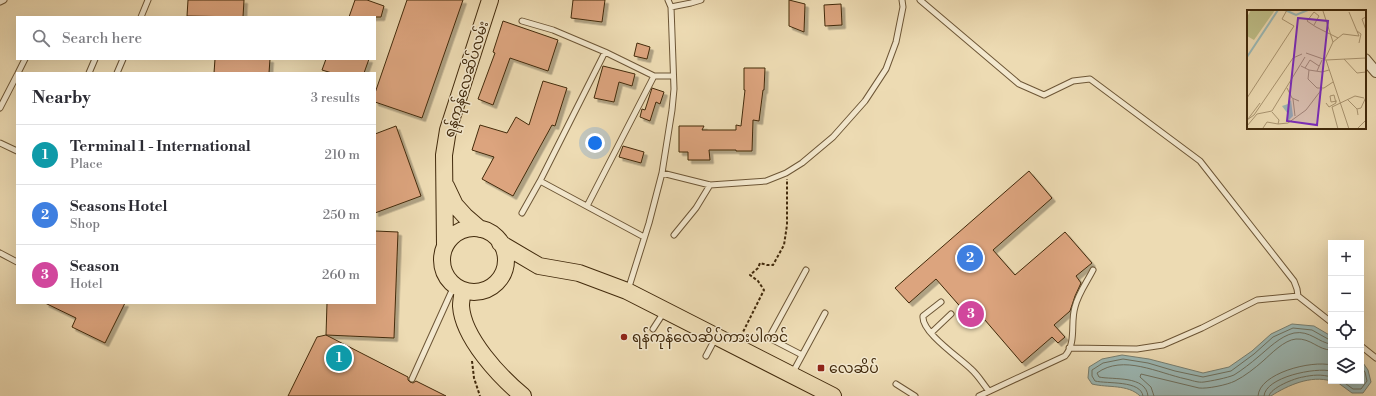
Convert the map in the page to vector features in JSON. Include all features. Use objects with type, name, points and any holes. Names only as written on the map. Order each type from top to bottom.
[{"type":"main road","name":"ရန်ကုန်လေဆိပ်လမ်း","points":[[445,246],[444,156],[448,130],[490,0]]},
{"type":"main road","name":"ရန်ကုန်လေဆိပ်လမ်း","points":[[444,182],[455,205],[480,229]]},
{"type":"main road","points":[[470,228],[480,229],[495,236],[500,243],[506,262],[504,272],[499,280],[491,287],[482,291],[472,292],[458,288],[447,278],[442,268],[442,256],[445,246],[451,238],[460,232],[470,228]]},
{"type":"main road","points":[[500,243],[539,266],[579,273],[627,291],[665,309],[833,396]]},
{"type":"main road","points":[[458,288],[464,321],[475,342],[490,364],[506,382],[523,396]]},
{"type":"street","points":[[1366,59],[1376,72]]},
{"type":"lane","points":[[0,2],[4,0]]},
{"type":"lane","points":[[141,16],[148,0]]},
{"type":"lane","points":[[627,291],[662,173],[672,110],[674,89],[671,7],[668,0]]},
{"type":"lane","points":[[671,7],[701,0]]},
{"type":"lane","points":[[662,173],[710,185],[766,181],[802,163],[833,137],[865,101],[886,69],[896,42],[903,7],[902,0]]},
{"type":"lane","points":[[920,0],[1019,84],[1044,95],[1073,81],[1090,79],[1200,161],[1294,282],[1298,296],[1328,320]]},
{"type":"lane","points":[[522,21],[553,30],[605,52],[654,76],[673,76]]},
{"type":"lane","points":[[522,213],[540,181],[605,52]]},
{"type":"lane","points":[[18,72],[24,60]]},
{"type":"lane","points":[[89,72],[95,60]]},
{"type":"lane","points":[[118,72],[123,60]]},
{"type":"lane","points":[[0,108],[16,76]]},
{"type":"lane","points":[[587,206],[654,76]]},
{"type":"lane","points":[[0,143],[16,151]]},
{"type":"lane","points":[[540,181],[644,237]]},
{"type":"lane","points":[[674,235],[696,208],[710,185]]},
{"type":"lane","points":[[0,253],[16,261]]},
{"type":"lane","points":[[802,355],[771,339],[770,336],[806,270]]},
{"type":"lane","points":[[978,396],[1062,358],[1068,353],[1072,338],[1075,306],[1092,270]]},
{"type":"lane","points":[[412,379],[458,288]]},
{"type":"lane","points":[[1069,348],[1137,349],[1163,345],[1202,328],[1257,300],[1298,296]]},
{"type":"lane","points":[[941,302],[923,317],[925,324],[942,345],[971,369],[989,391]]},
{"type":"lane","points":[[654,329],[665,309]]},
{"type":"lane","points":[[792,375],[825,313]]},
{"type":"lane","points":[[931,333],[951,314]]},
{"type":"lane","points":[[706,356],[717,336]]},
{"type":"lane","points":[[1364,348],[1376,358]]},
{"type":"lane","points":[[896,384],[915,396]]},
{"type":"path","points":[[736,346],[764,290],[758,281],[750,275],[758,268],[760,263],[773,265],[784,245],[787,225],[788,182],[786,172]]},
{"type":"path","points":[[475,342],[472,364],[474,378],[480,396]]},
{"type":"water","points":[[1292,324],[1314,326],[1328,334],[1328,380],[1316,379],[1300,382],[1271,396],[1140,396],[1135,392],[1124,388],[1092,384],[1088,378],[1089,367],[1102,359],[1122,355],[1149,359],[1203,373],[1229,367],[1252,351],[1271,334]]},
{"type":"water","points":[[1364,364],[1368,370],[1371,382],[1363,393],[1352,393],[1340,384],[1364,384]]},
{"type":"building","points":[[188,0],[244,0],[243,16],[187,16]]},
{"type":"building","points":[[355,0],[367,0],[384,6],[381,17],[349,16]]},
{"type":"building","points":[[407,0],[463,0],[422,118],[376,102],[376,90]]},
{"type":"building","points":[[573,0],[605,0],[602,22],[571,18]]},
{"type":"building","points":[[789,0],[805,4],[804,32],[789,26]]},
{"type":"building","points":[[841,4],[842,25],[825,26],[824,5]]},
{"type":"building","points":[[503,21],[558,40],[548,71],[510,58],[493,105],[478,99],[495,53],[493,52]]},
{"type":"building","points":[[637,43],[650,47],[647,59],[634,56]]},
{"type":"building","points":[[215,60],[270,60],[269,72],[214,72]]},
{"type":"building","points":[[326,60],[369,60],[364,72],[329,72],[322,70]]},
{"type":"building","points":[[603,66],[635,74],[632,86],[619,82],[614,102],[594,98]]},
{"type":"building","points":[[744,68],[765,68],[764,90],[759,121],[753,120],[752,151],[709,150],[710,160],[688,160],[688,152],[679,152],[679,126],[704,126],[702,130],[736,130],[736,125],[741,126],[745,90]]},
{"type":"building","points":[[543,81],[567,88],[555,126],[552,125],[513,196],[482,179],[494,157],[472,150],[480,125],[507,133],[516,117],[529,125]]},
{"type":"building","points":[[652,88],[664,92],[660,104],[656,102],[650,121],[640,117],[642,109],[645,110]]},
{"type":"building","points":[[396,126],[421,196],[376,213],[376,134]]},
{"type":"building","points":[[623,146],[644,152],[641,163],[619,157]]},
{"type":"building","points":[[1029,171],[1052,198],[993,250],[1015,275],[1065,232],[1092,263],[1076,276],[1081,283],[1070,311],[1054,325],[1065,337],[1058,343],[1052,337],[1022,363],[972,305],[965,312],[936,279],[909,303],[895,288]]},
{"type":"building","points":[[376,231],[398,232],[394,338],[326,335],[327,304],[376,304]]},
{"type":"building","points":[[47,304],[124,304],[105,343],[72,327],[76,318]]},
{"type":"building","points":[[326,335],[408,377],[410,382],[413,383],[416,381],[446,396],[288,396],[317,337]]},
{"type":"place","name":"Seasons Hotel","points":[[970,258]]},
{"type":"place","name":"Season","points":[[971,314]]},
{"type":"place","name":"ရန်ကုန်လေဆိပ်ကားပါကင်","points":[[624,337]]},
{"type":"place","name":"Terminal 1 - International","points":[[339,358]]},
{"type":"place","name":"လေဆိပ်","points":[[821,368]]}]
